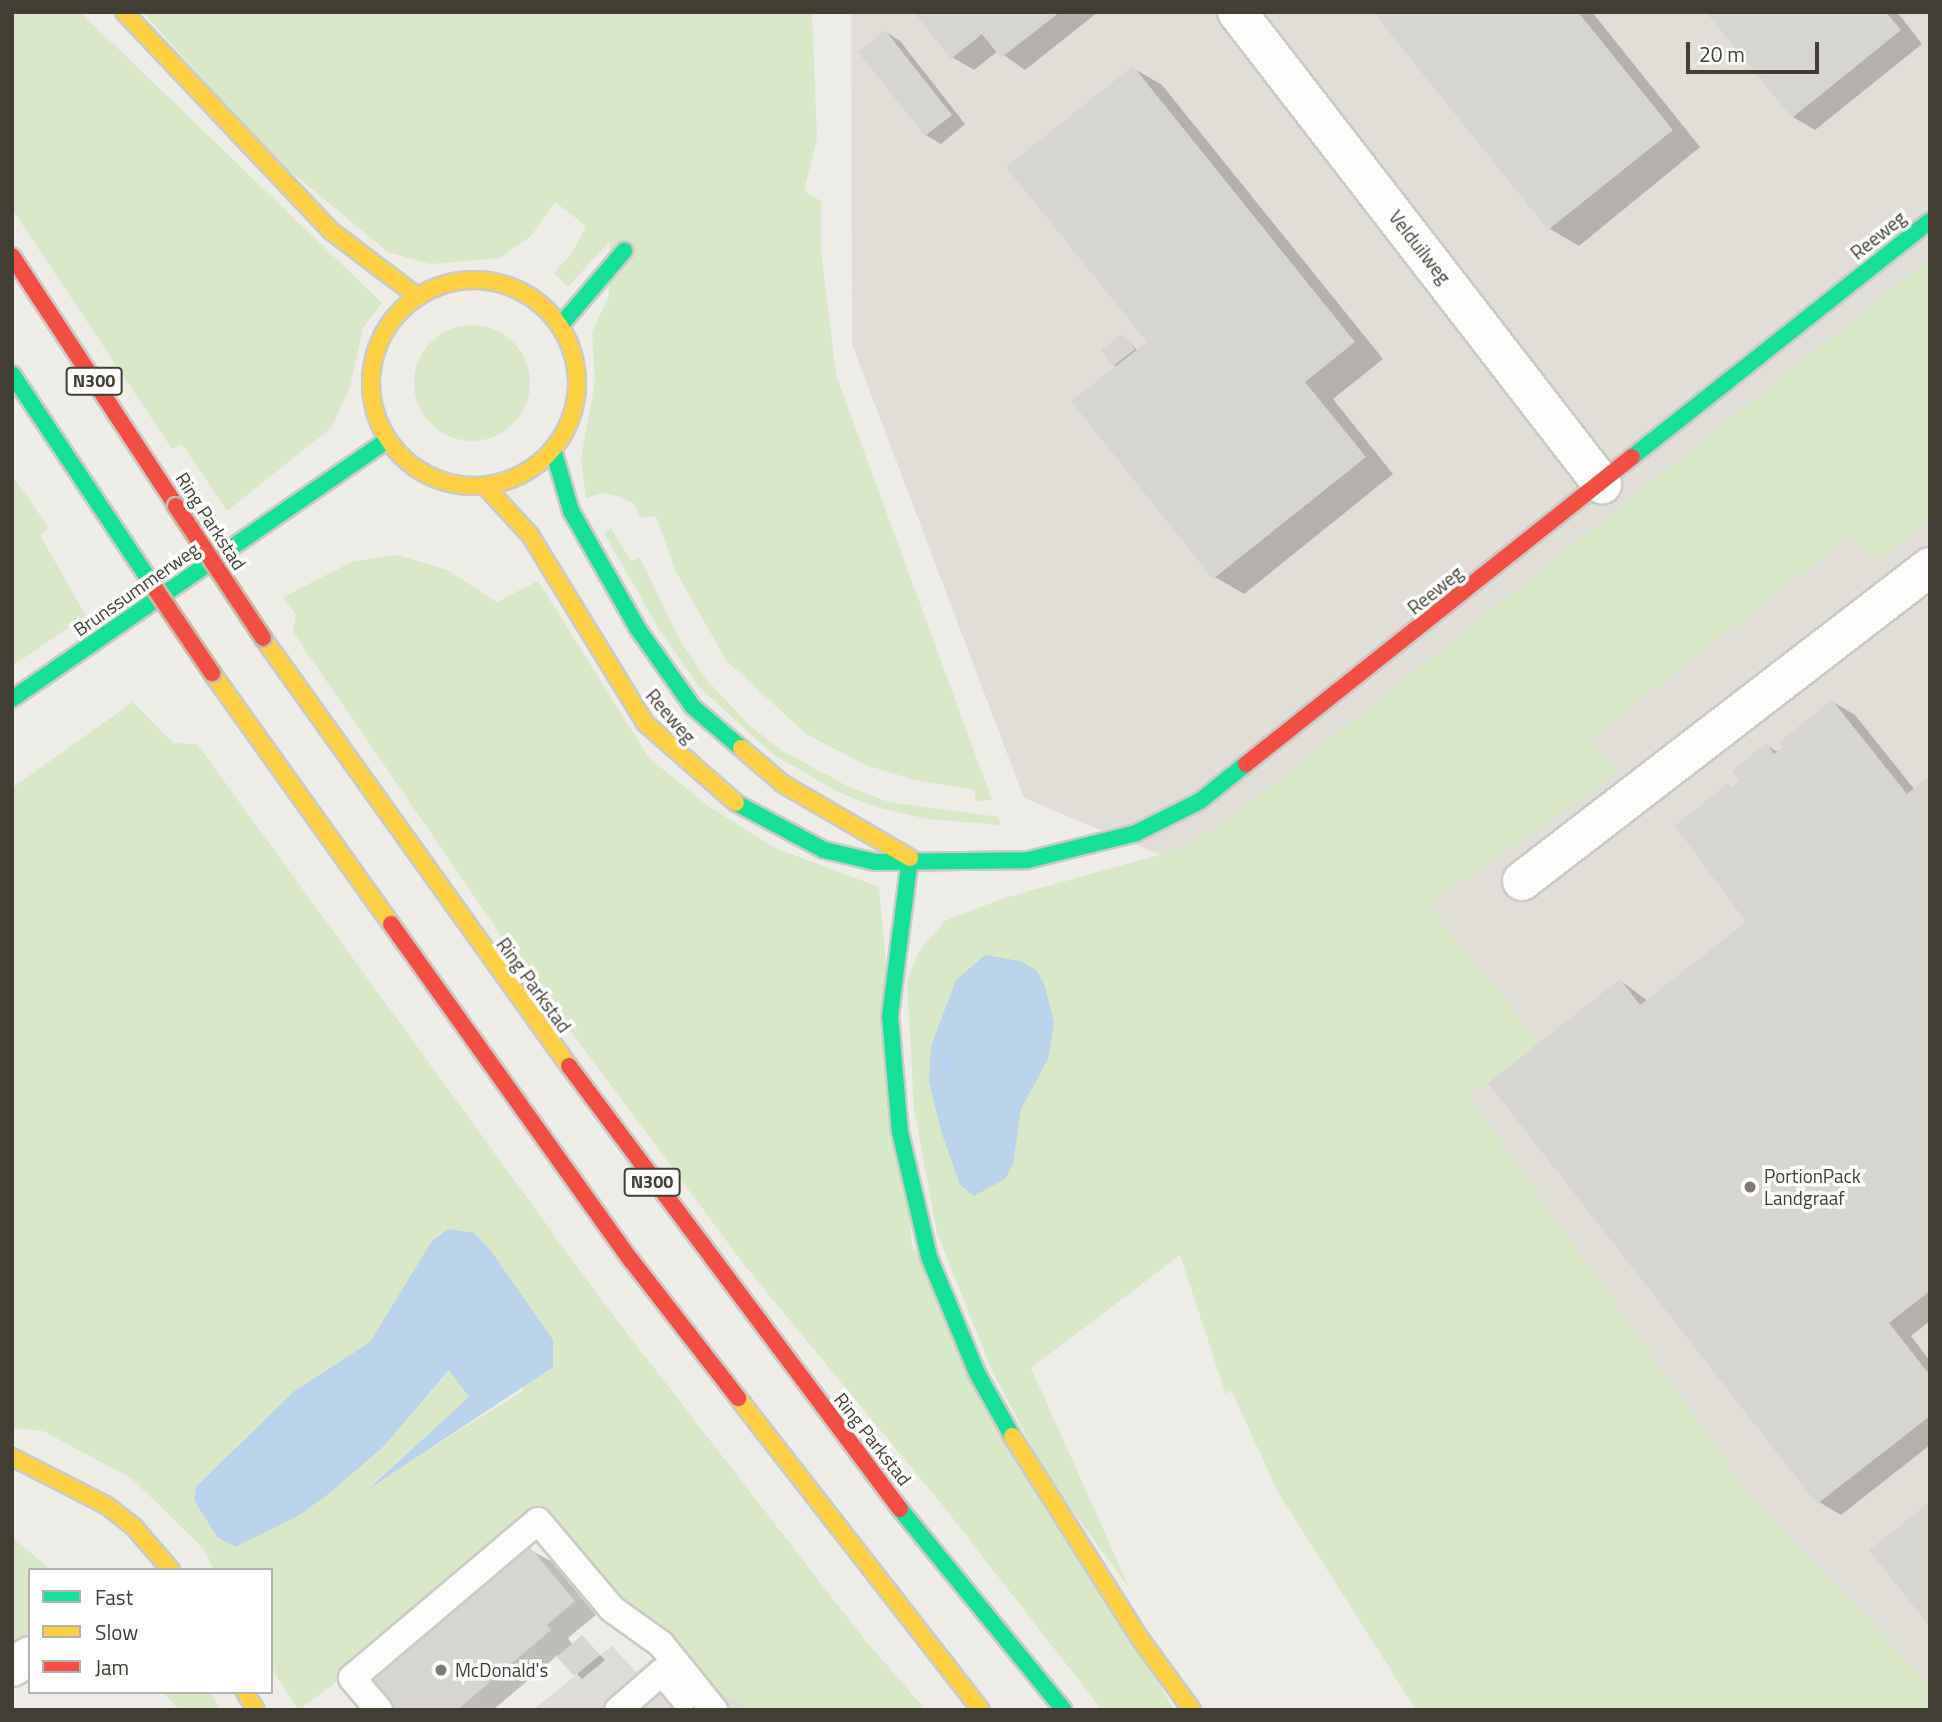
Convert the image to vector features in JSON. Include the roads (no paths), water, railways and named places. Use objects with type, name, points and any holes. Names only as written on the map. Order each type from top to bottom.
[{"type":"main road","points":[[124,12],[331,231],[418,297]]},
{"type":"main road","name":"Reeweg","points":[[485,486],[530,535],[645,723],[691,770],[766,823],[824,850],[875,862],[910,858],[1028,860],[1095,846],[1171,818],[1230,780],[1930,221]]},
{"type":"main road","points":[[560,326],[624,251]]},
{"type":"main road","name":"Ring Parkstad","points":[[12,256],[263,638],[669,1205],[859,1458],[1064,1710]]},
{"type":"main road","points":[[451,282],[499,283],[542,306],[560,326],[574,362],[575,402],[553,449],[534,467],[485,486],[440,481],[419,471],[387,440],[376,417],[371,367],[390,322],[418,297],[451,282]]},
{"type":"main road","points":[[12,373],[212,674],[631,1260],[981,1710]]},
{"type":"main road","points":[[21,421],[125,541]]},
{"type":"main road","name":"Brunssummerweg","points":[[12,699],[387,440]]},
{"type":"main road","name":"Reeweg","points":[[553,449],[571,511],[638,629],[693,707],[783,784],[910,858]]},
{"type":"main road","points":[[910,858],[898,926],[890,1016],[900,1132],[929,1257],[977,1373],[1029,1468],[1141,1640],[1192,1710]]},
{"type":"main road","points":[[12,1457],[106,1505],[134,1527],[167,1568]]},
{"type":"main road","points":[[245,1694],[256,1710]]},
{"type":"street","name":"Velduilweg","points":[[1237,12],[1602,484]]},
{"type":"street","points":[[1522,881],[1930,567]]},
{"type":"street","points":[[12,1668],[28,1657]]},
{"type":"lane","points":[[379,1710],[352,1678],[538,1521],[612,1609],[661,1644],[714,1710]]},
{"type":"lane","points":[[618,1710],[662,1672],[694,1710]]},
{"type":"water","points":[[985,955],[1020,961],[1036,970],[1045,986],[1054,1023],[1048,1059],[1021,1109],[1013,1164],[1005,1179],[974,1196],[960,1185],[942,1134],[929,1082],[931,1046],[956,980]]},
{"type":"water","points":[[448,1229],[474,1233],[491,1251],[553,1340],[553,1367],[367,1490],[469,1397],[449,1370],[384,1446],[330,1493],[298,1516],[235,1547],[217,1537],[194,1500],[196,1487],[293,1392],[370,1342],[432,1241]]},
{"type":"place","name":"PortionPack Landgraaf","points":[[1750,1187]]},
{"type":"place","name":"McDonald's","points":[[441,1670]]}]
